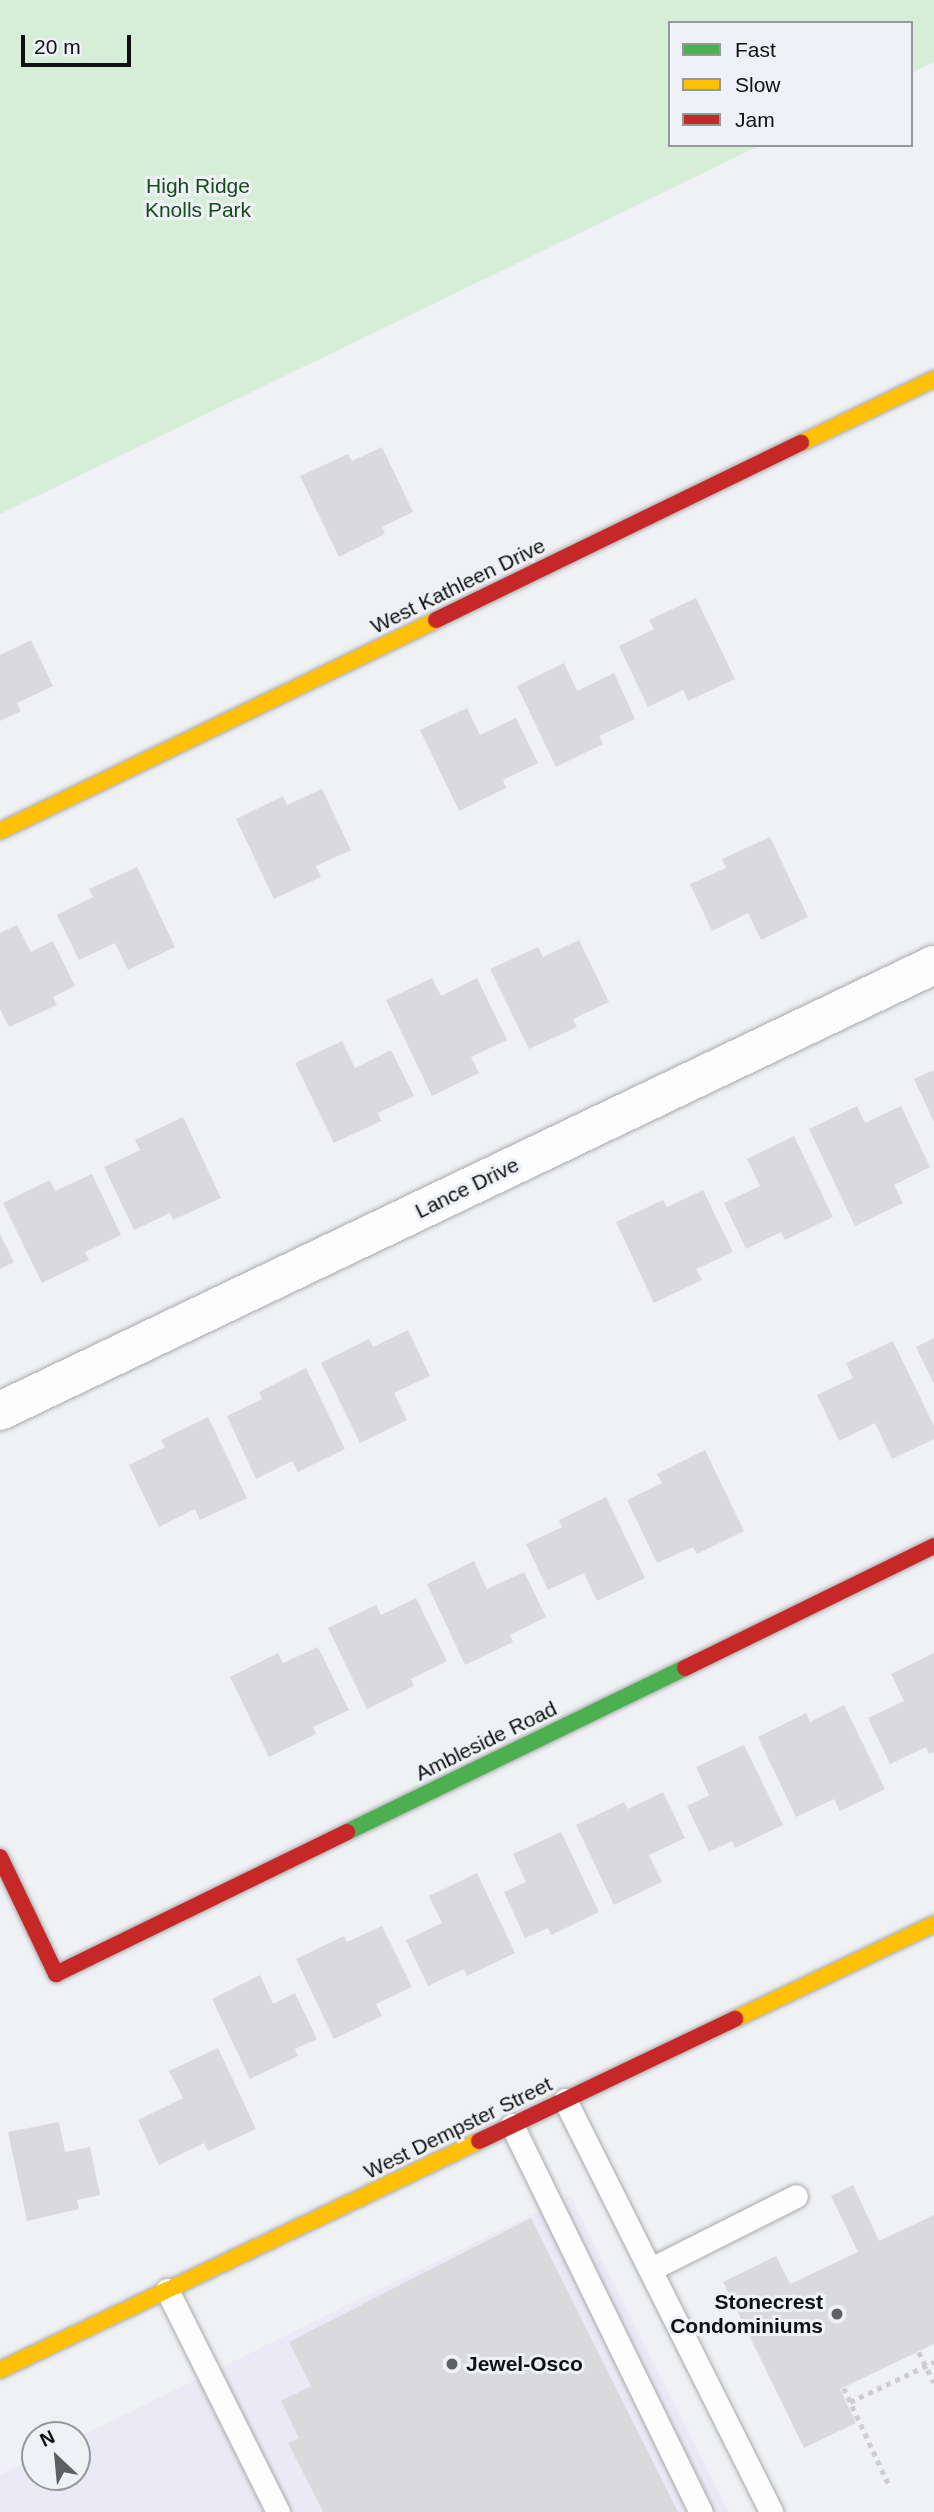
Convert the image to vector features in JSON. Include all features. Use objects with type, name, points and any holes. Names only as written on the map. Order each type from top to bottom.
[{"type":"street","name":"West Kathleen Drive","points":[[0,831],[934,379]]},
{"type":"street","name":"Lance Drive","points":[[0,1411],[934,965]]},
{"type":"street","name":"Ambleside Road","points":[[0,1857],[56,1974],[934,1546]]},
{"type":"street","name":"West Dempster Street","points":[[0,2371],[934,1924]]},
{"type":"lane","points":[[565,2100],[771,2512]]},
{"type":"lane","points":[[512,2125],[701,2512]]},
{"type":"lane","points":[[651,2269],[796,2196]]},
{"type":"lane","points":[[167,2290],[278,2512]]},
{"type":"path","points":[[919,2352],[934,2383]]},
{"type":"path","points":[[850,2402],[934,2362]]},
{"type":"path","points":[[844,2388],[888,2483]]},
{"type":"shaded area","name":"Jewel-Osco","points":[[570,2196],[729,2512],[0,2512],[0,2475],[21,2465],[21,2491],[91,2491],[91,2431]]},
{"type":"green space","name":"High Ridge Knolls Park","points":[[0,0],[934,0],[934,62],[913,72],[913,21],[668,21],[668,147],[757,147],[0,514]]},
{"type":"building","points":[[382,447],[413,512],[382,527],[385,534],[339,557],[300,476],[348,454],[352,461]]},
{"type":"building","points":[[696,598],[735,679],[688,701],[683,690],[648,707],[619,646],[654,629],[649,620]]},
{"type":"building","points":[[31,640],[53,686],[17,703],[21,711],[0,721],[0,655]]},
{"type":"building","points":[[564,663],[577,691],[614,673],[635,719],[599,736],[603,744],[556,767],[517,686]]},
{"type":"building","points":[[467,708],[480,735],[516,718],[538,763],[503,780],[506,788],[459,811],[420,730]]},
{"type":"building","points":[[322,789],[351,850],[316,866],[321,877],[274,899],[236,819],[283,796],[287,805]]},
{"type":"building","points":[[770,837],[808,917],[761,940],[748,913],[712,931],[690,884],[726,868],[722,859]]},
{"type":"building","points":[[137,867],[175,947],[128,970],[115,943],[79,960],[57,915],[93,897],[89,889]]},
{"type":"building","points":[[17,925],[31,952],[53,941],[75,986],[53,997],[57,1005],[9,1027],[0,1009],[0,933]]},
{"type":"building","points":[[579,940],[609,1002],[573,1019],[577,1027],[529,1049],[490,969],[538,947],[543,957]]},
{"type":"building","points":[[432,978],[441,996],[477,978],[507,1040],[471,1057],[479,1073],[432,1096],[386,1000]]},
{"type":"building","points":[[342,1041],[355,1068],[391,1050],[414,1096],[378,1113],[381,1121],[334,1143],[295,1063]]},
{"type":"building","points":[[934,1070],[934,1122],[914,1079]]},
{"type":"building","points":[[857,1106],[865,1123],[901,1106],[930,1167],[894,1185],[903,1203],[855,1226],[809,1129]]},
{"type":"building","points":[[183,1117],[221,1198],[173,1220],[170,1213],[134,1230],[104,1167],[140,1150],[135,1140]]},
{"type":"building","points":[[794,1136],[833,1217],[785,1240],[781,1232],[746,1249],[724,1203],[760,1186],[747,1159]]},
{"type":"building","points":[[92,1174],[121,1235],[85,1252],[89,1260],[42,1283],[3,1203],[50,1180],[55,1191]]},
{"type":"building","points":[[703,1190],[733,1252],[696,1269],[702,1280],[654,1303],[616,1222],[663,1200],[667,1207]]},
{"type":"building","points":[[0,1234],[14,1262],[0,1269]]},
{"type":"building","points":[[408,1330],[430,1376],[394,1393],[407,1420],[360,1443],[321,1363],[369,1339],[373,1347]]},
{"type":"building","points":[[934,1338],[934,1384],[916,1347]]},
{"type":"building","points":[[893,1341],[934,1426],[934,1439],[892,1459],[875,1423],[839,1441],[817,1395],[853,1378],[846,1363]]},
{"type":"building","points":[[306,1368],[345,1449],[298,1472],[292,1461],[256,1479],[227,1416],[262,1399],[259,1392]]},
{"type":"building","points":[[208,1417],[247,1498],[200,1520],[195,1509],[159,1527],[129,1465],[165,1447],[161,1440]]},
{"type":"building","points":[[705,1450],[744,1531],[697,1554],[693,1547],[657,1563],[627,1500],[662,1483],[657,1474]]},
{"type":"building","points":[[606,1497],[645,1578],[597,1601],[584,1573],[548,1590],[526,1544],[562,1527],[559,1520]]},
{"type":"building","points":[[474,1561],[487,1589],[524,1572],[546,1617],[510,1635],[513,1642],[465,1665],[427,1584]]},
{"type":"building","points":[[416,1598],[447,1661],[411,1679],[414,1686],[367,1709],[328,1628],[376,1605],[381,1615]]},
{"type":"building","points":[[318,1647],[349,1710],[313,1727],[316,1734],[269,1757],[230,1677],[278,1653],[283,1663]]},
{"type":"building","points":[[934,1653],[934,1752],[929,1754],[926,1747],[890,1764],[868,1718],[904,1701],[891,1674]]},
{"type":"building","points":[[844,1705],[885,1789],[840,1811],[834,1799],[796,1817],[758,1737],[806,1713],[810,1722]]},
{"type":"building","points":[[744,1745],[783,1825],[735,1848],[732,1841],[709,1852],[687,1806],[709,1795],[696,1767]]},
{"type":"building","points":[[663,1792],[685,1838],[649,1855],[662,1882],[614,1905],[576,1825],[624,1802],[628,1809]]},
{"type":"building","points":[[561,1832],[599,1912],[551,1935],[548,1928],[525,1938],[504,1892],[526,1882],[513,1854]]},
{"type":"building","points":[[477,1873],[515,1953],[467,1976],[464,1969],[428,1986],[406,1940],[442,1923],[429,1896]]},
{"type":"building","points":[[382,1926],[412,1987],[376,2004],[382,2016],[334,2039],[296,1959],[344,1936],[347,1942]]},
{"type":"building","points":[[260,1975],[273,2004],[295,1993],[317,2039],[295,2049],[298,2056],[250,2079],[212,1999]]},
{"type":"building","points":[[218,2048],[256,2129],[208,2151],[204,2143],[159,2165],[138,2120],[183,2098],[169,2071]]},
{"type":"building","points":[[59,2122],[65,2152],[90,2147],[100,2195],[77,2200],[79,2209],[27,2221],[8,2132]]},
{"type":"building","name":"Stonecrest Condominiums","points":[[853,2185],[879,2241],[934,2215],[934,2344],[840,2389],[856,2423],[804,2448],[723,2282],[776,2256],[790,2284],[858,2252],[831,2196]]},
{"type":"building","name":"Jewel-Osco","points":[[531,2218],[678,2512],[323,2512],[288,2443],[299,2438],[281,2401],[311,2386],[289,2342]]},
{"type":"traffic: fast","points":[[347,1832],[685,1668]]},
{"type":"traffic: slow","points":[[801,443],[934,379]]},
{"type":"traffic: slow","points":[[0,831],[436,620]]},
{"type":"traffic: slow","points":[[735,2019],[934,1924]]},
{"type":"traffic: slow","points":[[0,2370],[479,2141]]},
{"type":"traffic: jam","points":[[436,620],[801,443]]},
{"type":"traffic: jam","points":[[685,1668],[934,1546]]},
{"type":"traffic: jam","points":[[0,1857],[56,1974],[347,1832]]},
{"type":"traffic: jam","points":[[479,2141],[735,2019]]},
{"type":"place","name":"Stonecrest Condominiums","points":[[837,2314]]},
{"type":"place","name":"Jewel-Osco","points":[[452,2364]]}]
